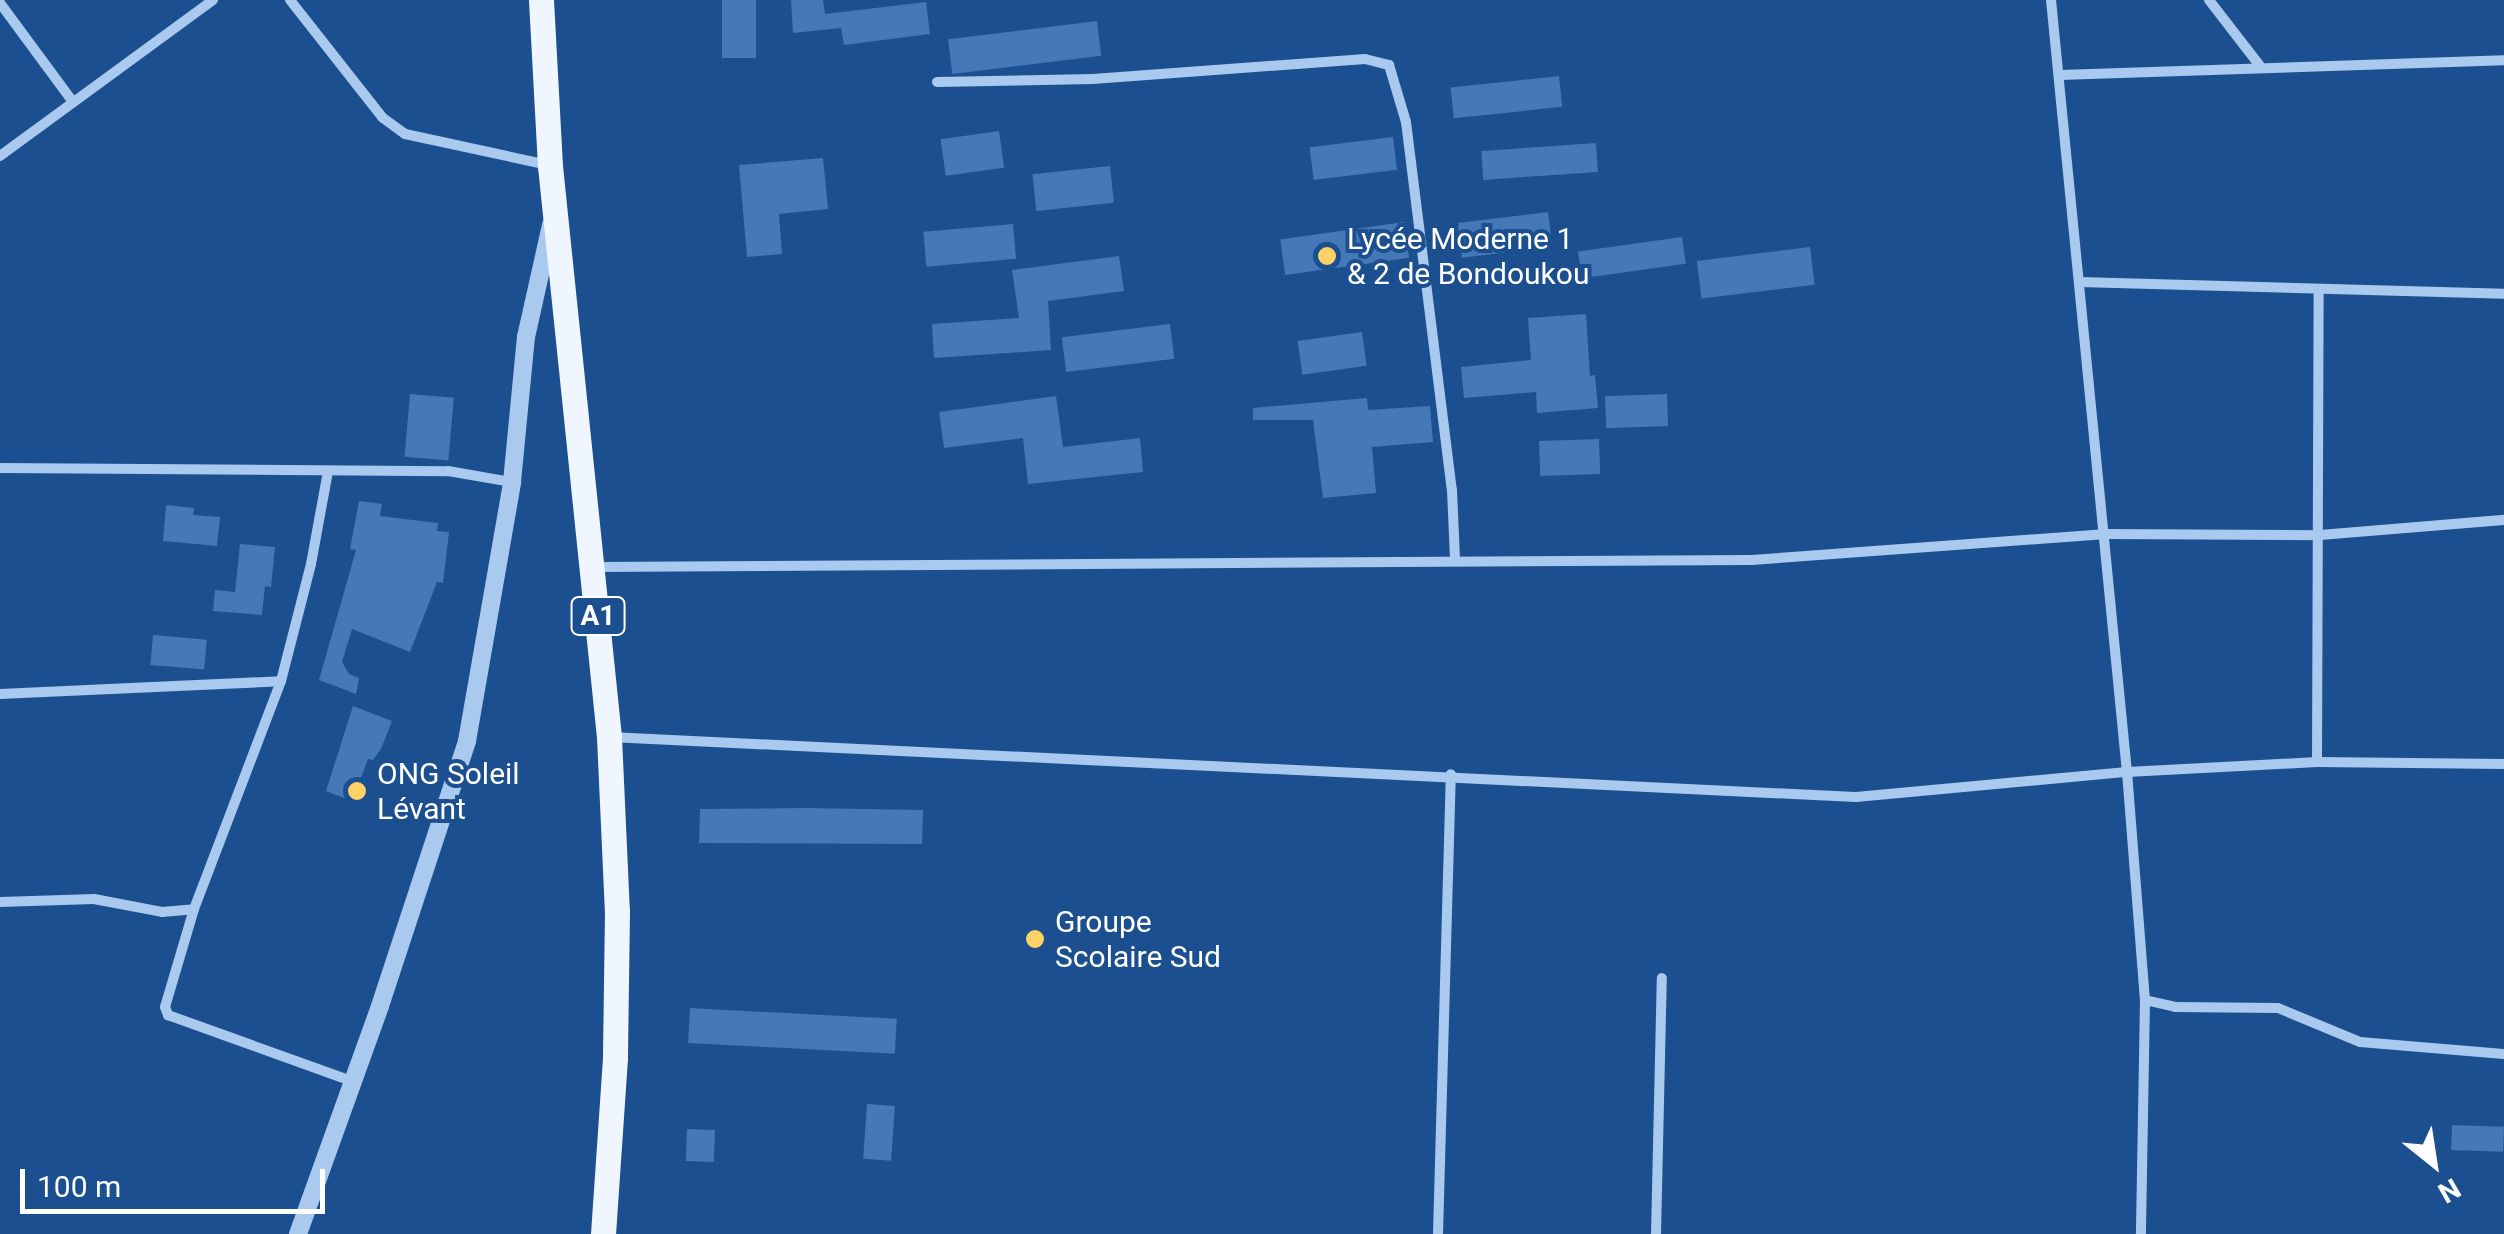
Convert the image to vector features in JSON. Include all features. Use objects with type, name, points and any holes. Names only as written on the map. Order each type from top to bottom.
[{"type":"main road","name":"A1","points":[[541,0],[554,212],[610,737],[617,911],[615,1058],[603,1234]]},
{"type":"street","points":[[0,156],[213,0]]},
{"type":"street","points":[[290,0],[383,118],[406,134],[550,166]]},
{"type":"street","points":[[2050,0],[2126,772],[2144,1000],[2141,1234]]},
{"type":"street","points":[[2209,0],[2260,66]]},
{"type":"street","points":[[0,2],[73,102]]},
{"type":"street","points":[[937,82],[1093,79],[1365,59],[1389,66],[1406,122],[1452,490],[1455,559]]},
{"type":"street","points":[[2060,74],[2504,60]]},
{"type":"street","points":[[298,1234],[467,741],[512,482],[526,336],[554,212]]},
{"type":"street","points":[[2079,282],[2504,294]]},
{"type":"street","points":[[2317,762],[2319,291]]},
{"type":"street","points":[[0,468],[448,471],[512,482]]},
{"type":"street","points":[[328,471],[311,564],[281,681],[194,909],[164,1007],[168,1015],[351,1082]]},
{"type":"street","points":[[593,567],[1752,560],[2102,534],[2320,535],[2504,520]]},
{"type":"street","points":[[0,694],[281,681]]},
{"type":"street","points":[[610,737],[1893,797],[2126,772],[2317,762],[2504,764]]},
{"type":"street","points":[[1438,1234],[1451,774]]},
{"type":"street","points":[[0,902],[94,899],[162,912],[194,909]]},
{"type":"street","points":[[1656,1234],[1662,978]]},
{"type":"street","points":[[2144,1000],[2175,1007],[2278,1008],[2360,1042],[2504,1054]]},
{"type":"building","points":[[722,0],[756,0],[756,58],[722,58]]},
{"type":"building","points":[[791,0],[823,0],[825,14],[926,2],[930,34],[844,45],[841,28],[793,33]]},
{"type":"building","points":[[1097,21],[1101,56],[952,74],[948,39]]},
{"type":"building","points":[[1559,76],[1562,107],[1454,118],[1451,87]]},
{"type":"building","points":[[999,131],[1004,168],[946,176],[941,139]]},
{"type":"building","points":[[1393,137],[1397,170],[1314,180],[1310,147]]},
{"type":"building","points":[[1596,143],[1598,172],[1483,180],[1481,151]]},
{"type":"building","points":[[823,158],[828,209],[779,214],[782,254],[747,257],[739,165]]},
{"type":"building","points":[[1110,166],[1114,203],[1036,211],[1032,174]]},
{"type":"building","points":[[1548,212],[1552,247],[1462,258],[1458,223]]},
{"type":"building","points":[[1404,222],[1409,258],[1285,275],[1280,239]]},
{"type":"building","points":[[1013,224],[1016,259],[926,267],[923,232]]},
{"type":"building","points":[[1682,237],[1686,264],[1582,278],[1578,252]]},
{"type":"building","points":[[1810,247],[1815,285],[1701,299],[1697,261]]},
{"type":"building","points":[[1119,256],[1124,291],[1048,301],[1051,350],[934,358],[932,324],[1019,318],[1012,270]]},
{"type":"building","points":[[1586,314],[1590,376],[1595,375],[1598,408],[1537,413],[1536,392],[1464,398],[1461,367],[1531,360],[1528,318]]},
{"type":"building","points":[[1170,324],[1174,359],[1066,372],[1062,337]]},
{"type":"building","points":[[1362,332],[1367,366],[1302,375],[1298,341]]},
{"type":"building","points":[[410,394],[454,398],[448,461],[405,457]]},
{"type":"building","points":[[1667,394],[1668,426],[1606,428],[1605,396]]},
{"type":"building","points":[[1056,396],[1063,447],[1140,438],[1143,472],[1028,484],[1023,438],[944,448],[939,412]]},
{"type":"building","points":[[1367,398],[1368,410],[1430,406],[1433,442],[1372,447],[1376,493],[1323,498],[1313,420],[1253,420],[1253,408]]},
{"type":"building","points":[[1599,439],[1600,474],[1540,476],[1539,441]]},
{"type":"building","points":[[359,501],[382,504],[380,516],[438,523],[437,531],[449,532],[443,583],[437,582],[410,652],[352,629],[342,662],[349,674],[359,678],[356,694],[319,680],[356,550],[350,549]]},
{"type":"building","points":[[166,505],[194,508],[193,515],[220,517],[217,546],[163,541]]},
{"type":"building","points":[[240,544],[275,547],[271,587],[265,586],[262,615],[213,611],[215,590],[235,592]]},
{"type":"building","points":[[153,635],[207,640],[204,670],[150,665]]},
{"type":"building","points":[[353,706],[392,721],[381,749],[373,760],[368,759],[352,801],[326,791]]},
{"type":"building","points":[[700,809],[923,810],[922,844],[699,843]]},
{"type":"building","points":[[690,1008],[897,1019],[895,1054],[688,1043]]},
{"type":"building","points":[[867,1104],[895,1106],[891,1161],[863,1159]]},
{"type":"building","points":[[2452,1125],[2504,1127],[2503,1152],[2451,1150]]},
{"type":"building","points":[[687,1129],[715,1130],[714,1162],[686,1161]]},
{"type":"place","name":"Lycée Moderne 1 & 2 de Bondoukou","points":[[1327,256]]},
{"type":"place","name":"ONG Soleil Lévant","points":[[357,791]]},
{"type":"place","name":"Groupe Scolaire Sud","points":[[1035,939]]}]
